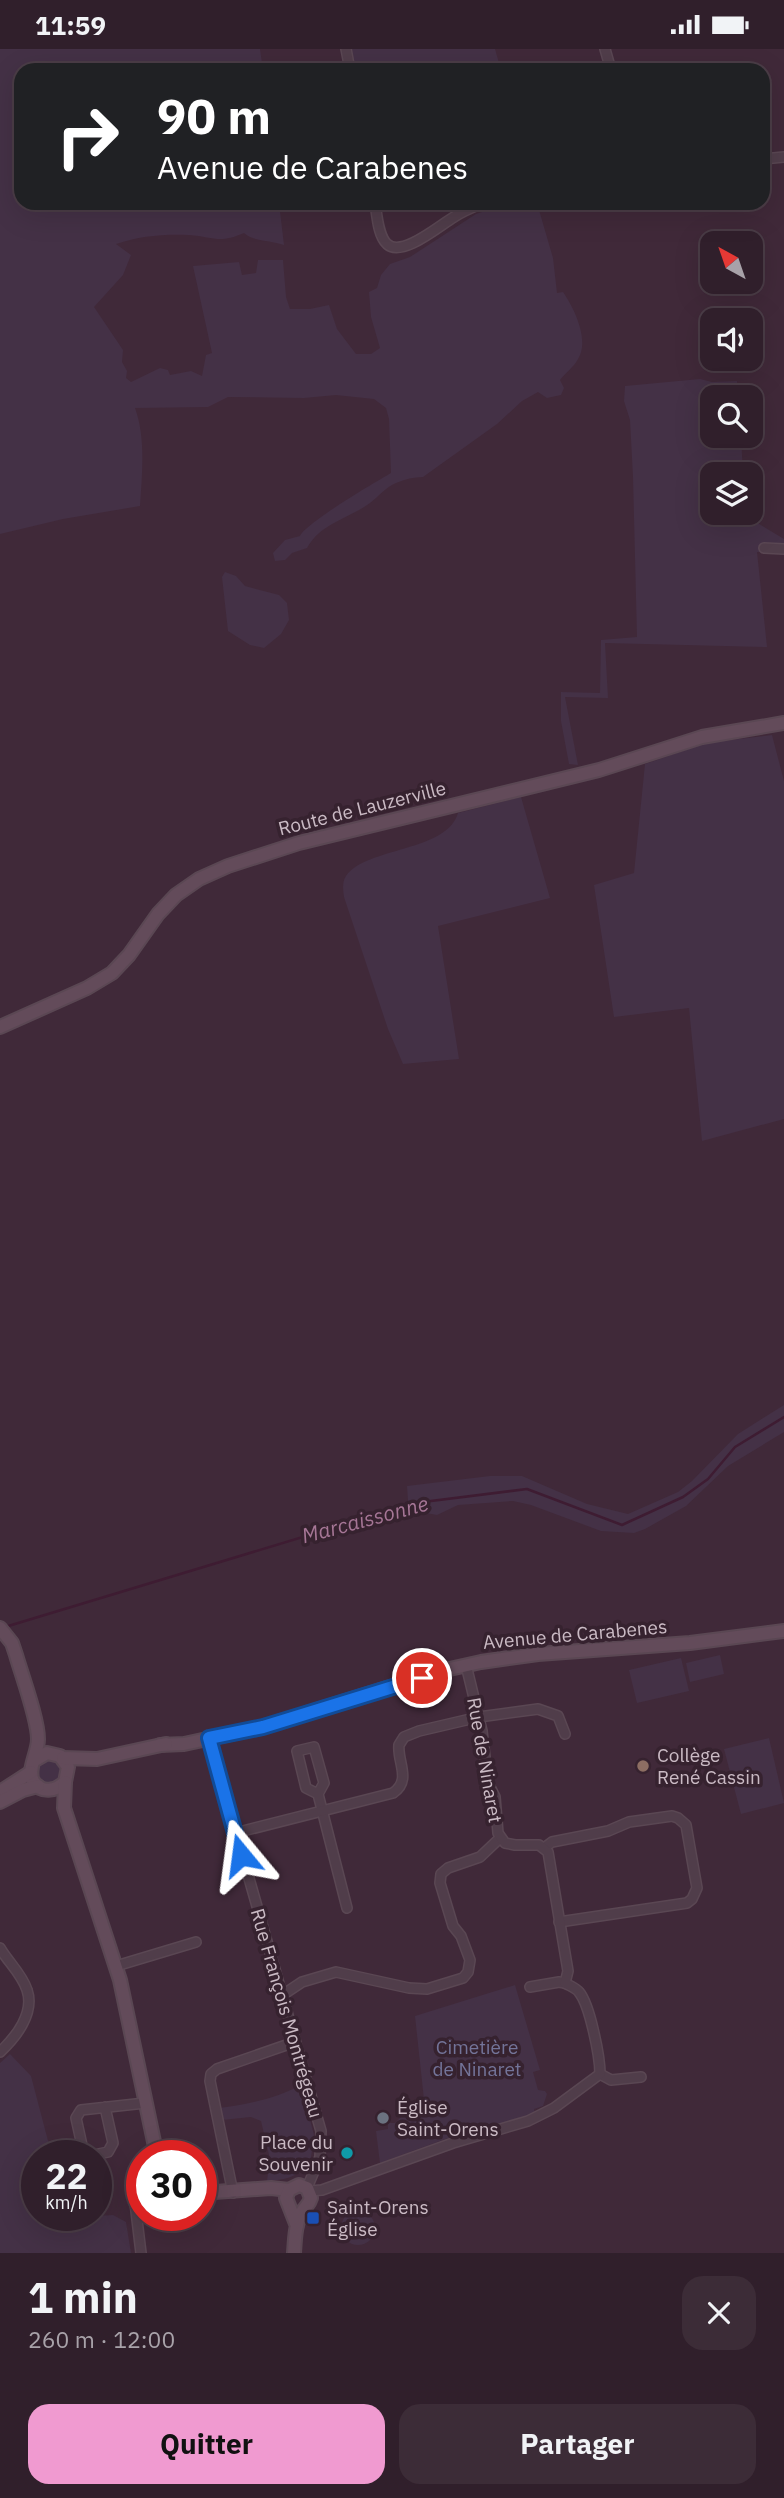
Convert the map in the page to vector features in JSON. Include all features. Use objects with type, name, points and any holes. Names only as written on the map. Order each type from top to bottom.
[{"type":"street","points":[[377,210],[384,240],[391,247],[397,248],[414,243],[469,210]]},
{"type":"street","points":[[764,548],[784,549]]},
{"type":"street","name":"Route de Lauzerville","points":[[0,1027],[87,988],[112,973],[167,904],[205,876],[267,852],[599,770],[702,737],[784,723]]},
{"type":"street","name":"Avenue de Carabenes","points":[[160,1745],[263,1727],[466,1665],[538,1654],[690,1643],[784,1631]]},
{"type":"street","points":[[4,1632],[16,1655],[38,1735],[33,1780],[64,1808]]},
{"type":"street","name":"Rue de Ninaret","points":[[466,1665],[479,1717],[488,1783],[495,1797],[500,1838],[505,1843],[534,1844],[544,1848]]},
{"type":"street","points":[[235,1833],[398,1790],[404,1776],[398,1749],[404,1737],[419,1731],[479,1717],[546,1710],[558,1716],[565,1734]]},
{"type":"street","name":"Avenue de Carabenes","points":[[66,1779],[79,1767],[97,1759],[261,1722],[293,1718]]},
{"type":"street","points":[[38,1735],[68,1767],[64,1808],[116,1966],[153,2140]]},
{"type":"street","name":"Rue François Montrégeau","points":[[209,1738],[320,2131],[321,2149],[317,2167],[301,2195]]},
{"type":"street","points":[[318,1794],[306,1788],[297,1751],[314,1747],[324,1783],[318,1794],[347,1908]]},
{"type":"street","points":[[0,1792],[33,1766],[41,1755],[58,1756]]},
{"type":"street","name":"Avenue de Carabenes","points":[[58,1756],[97,1759]]},
{"type":"street","points":[[0,1801],[23,1790],[54,1790],[66,1779]]},
{"type":"street","points":[[559,1922],[687,1903],[697,1888],[685,1825],[678,1818],[671,1816],[629,1822],[608,1831],[552,1842],[544,1848],[550,1858],[559,1922],[568,1971],[565,1983]]},
{"type":"street","points":[[281,1996],[302,1982],[336,1972],[409,1988],[427,1989],[463,1978],[468,1972],[470,1960],[461,1936],[453,1926],[440,1883],[441,1874],[448,1868],[480,1857],[500,1838]]},
{"type":"street","points":[[116,1966],[196,1942]]},
{"type":"street","points":[[0,1948],[28,1990],[28,2013],[8,2045],[0,2052]]},
{"type":"street","points":[[530,1987],[559,1982],[576,1989],[583,1998],[600,2053],[600,2074]]},
{"type":"street","points":[[233,2193],[209,2081],[211,2074],[217,2069],[295,2042]]},
{"type":"street","points":[[600,2074],[611,2080],[641,2077]]},
{"type":"street","points":[[217,2193],[275,2189],[301,2195],[538,2116],[554,2108],[600,2074]]},
{"type":"street","points":[[105,2107],[113,2143],[108,2152],[89,2156],[83,2150],[76,2118],[81,2110],[105,2107],[145,2103]]},
{"type":"street","points":[[294,2253],[301,2195]]},
{"type":"street","points":[[140,2231],[141,2253]]},
{"type":"green space","points":[[0,49],[260,49],[262,63],[14,63],[14,210],[280,210],[284,245],[253,238],[244,233],[222,239],[161,235],[116,244],[131,255],[123,275],[94,307],[123,350],[122,362],[127,371],[126,378],[131,382],[160,368],[168,370],[170,375],[191,371],[202,376],[206,355],[212,353],[193,266],[239,262],[242,275],[256,273],[258,260],[283,260],[286,297],[290,309],[329,305],[337,329],[356,354],[371,354],[380,348],[371,317],[369,292],[377,288],[381,275],[390,264],[410,257],[476,214],[488,210],[539,210],[553,258],[557,293],[563,292],[576,315],[581,334],[578,359],[560,380],[564,388],[561,395],[547,398],[538,392],[522,401],[497,424],[423,477],[406,479],[392,485],[362,509],[327,527],[307,548],[292,553],[285,560],[275,561],[273,553],[285,540],[300,536],[327,513],[391,473],[389,419],[386,408],[374,399],[336,395],[304,398],[228,397],[208,407],[135,408],[142,444],[140,506],[63,519],[0,534]]},
{"type":"green space","points":[[350,49],[495,49],[499,63],[352,63]]},
{"type":"green space","points":[[700,379],[712,382],[737,381],[737,385],[700,385],[700,448],[742,448],[742,462],[700,462],[700,525],[761,525],[784,539],[784,554],[757,552],[767,647],[605,643],[608,698],[565,697],[578,765],[569,764],[561,721],[561,692],[600,693],[601,640],[637,637],[633,477],[630,420],[624,401],[625,386]]},
{"type":"green space","points":[[225,572],[236,576],[245,586],[279,595],[287,603],[289,620],[281,634],[264,648],[250,645],[228,631],[222,577]]},
{"type":"green space","points":[[772,735],[784,781],[784,1119],[702,1141],[689,1008],[614,1017],[594,885],[634,873],[645,764],[706,743]]},
{"type":"green space","points":[[521,797],[550,898],[438,926],[459,1059],[403,1064],[388,1029],[344,897],[345,878],[356,867],[370,859],[439,835],[451,826],[458,813]]},
{"type":"green space","points":[[784,1405],[784,1432],[728,1466],[686,1506],[634,1533],[601,1531],[513,1501],[458,1505],[437,1515],[409,1515],[407,1486],[490,1476],[522,1476],[587,1504],[628,1514],[678,1492],[738,1434]]},
{"type":"green space","points":[[720,1655],[724,1674],[690,1682],[686,1663]]},
{"type":"green space","points":[[681,1658],[689,1691],[637,1703],[629,1670]]},
{"type":"green space","points":[[769,1738],[784,1803],[741,1814],[724,1749]]},
{"type":"green space","points":[[49,1759],[60,1766],[61,1771],[54,1782],[49,1783],[38,1776],[37,1771],[44,1760]]},
{"type":"green space","name":"Cimetière de Ninaret","points":[[515,1985],[540,2070],[533,2072],[538,2090],[547,2094],[543,2106],[534,2109],[535,2113],[472,2133],[470,2130],[380,2163],[376,2131],[388,2129],[388,2123],[395,2123],[401,2117],[425,2109],[415,2016]]},
{"type":"green space","points":[[10,2054],[31,2076],[48,2140],[21,2140],[21,2231],[112,2231],[113,2215],[126,2222],[131,2253],[0,2253],[0,2063]]},
{"type":"green space","points":[[301,2085],[314,2135],[310,2165],[290,2177],[267,2181],[270,2159],[261,2121],[251,2117],[222,2120],[219,2108],[261,2100]]},
{"type":"green space","points":[[358,2211],[370,2216],[375,2228],[370,2240],[358,2245],[346,2240],[341,2228],[346,2216]]},
{"type":"waterway","name":"Marcaissonne","points":[[5,1627],[415,1503],[527,1489],[622,1525],[683,1497],[708,1479],[735,1447],[784,1417]]},
{"type":"place","name":"Collège René Cassin","points":[[643,1766]]},
{"type":"place","name":"Église Saint-Orens","points":[[383,2118]]},
{"type":"place","name":"Place du Souvenir","points":[[347,2153]]},
{"type":"place","name":"Saint-Orens Église","points":[[313,2218]]},
{"type":"route","points":[[241,1855],[209,1738],[263,1727],[422,1678]]}]
